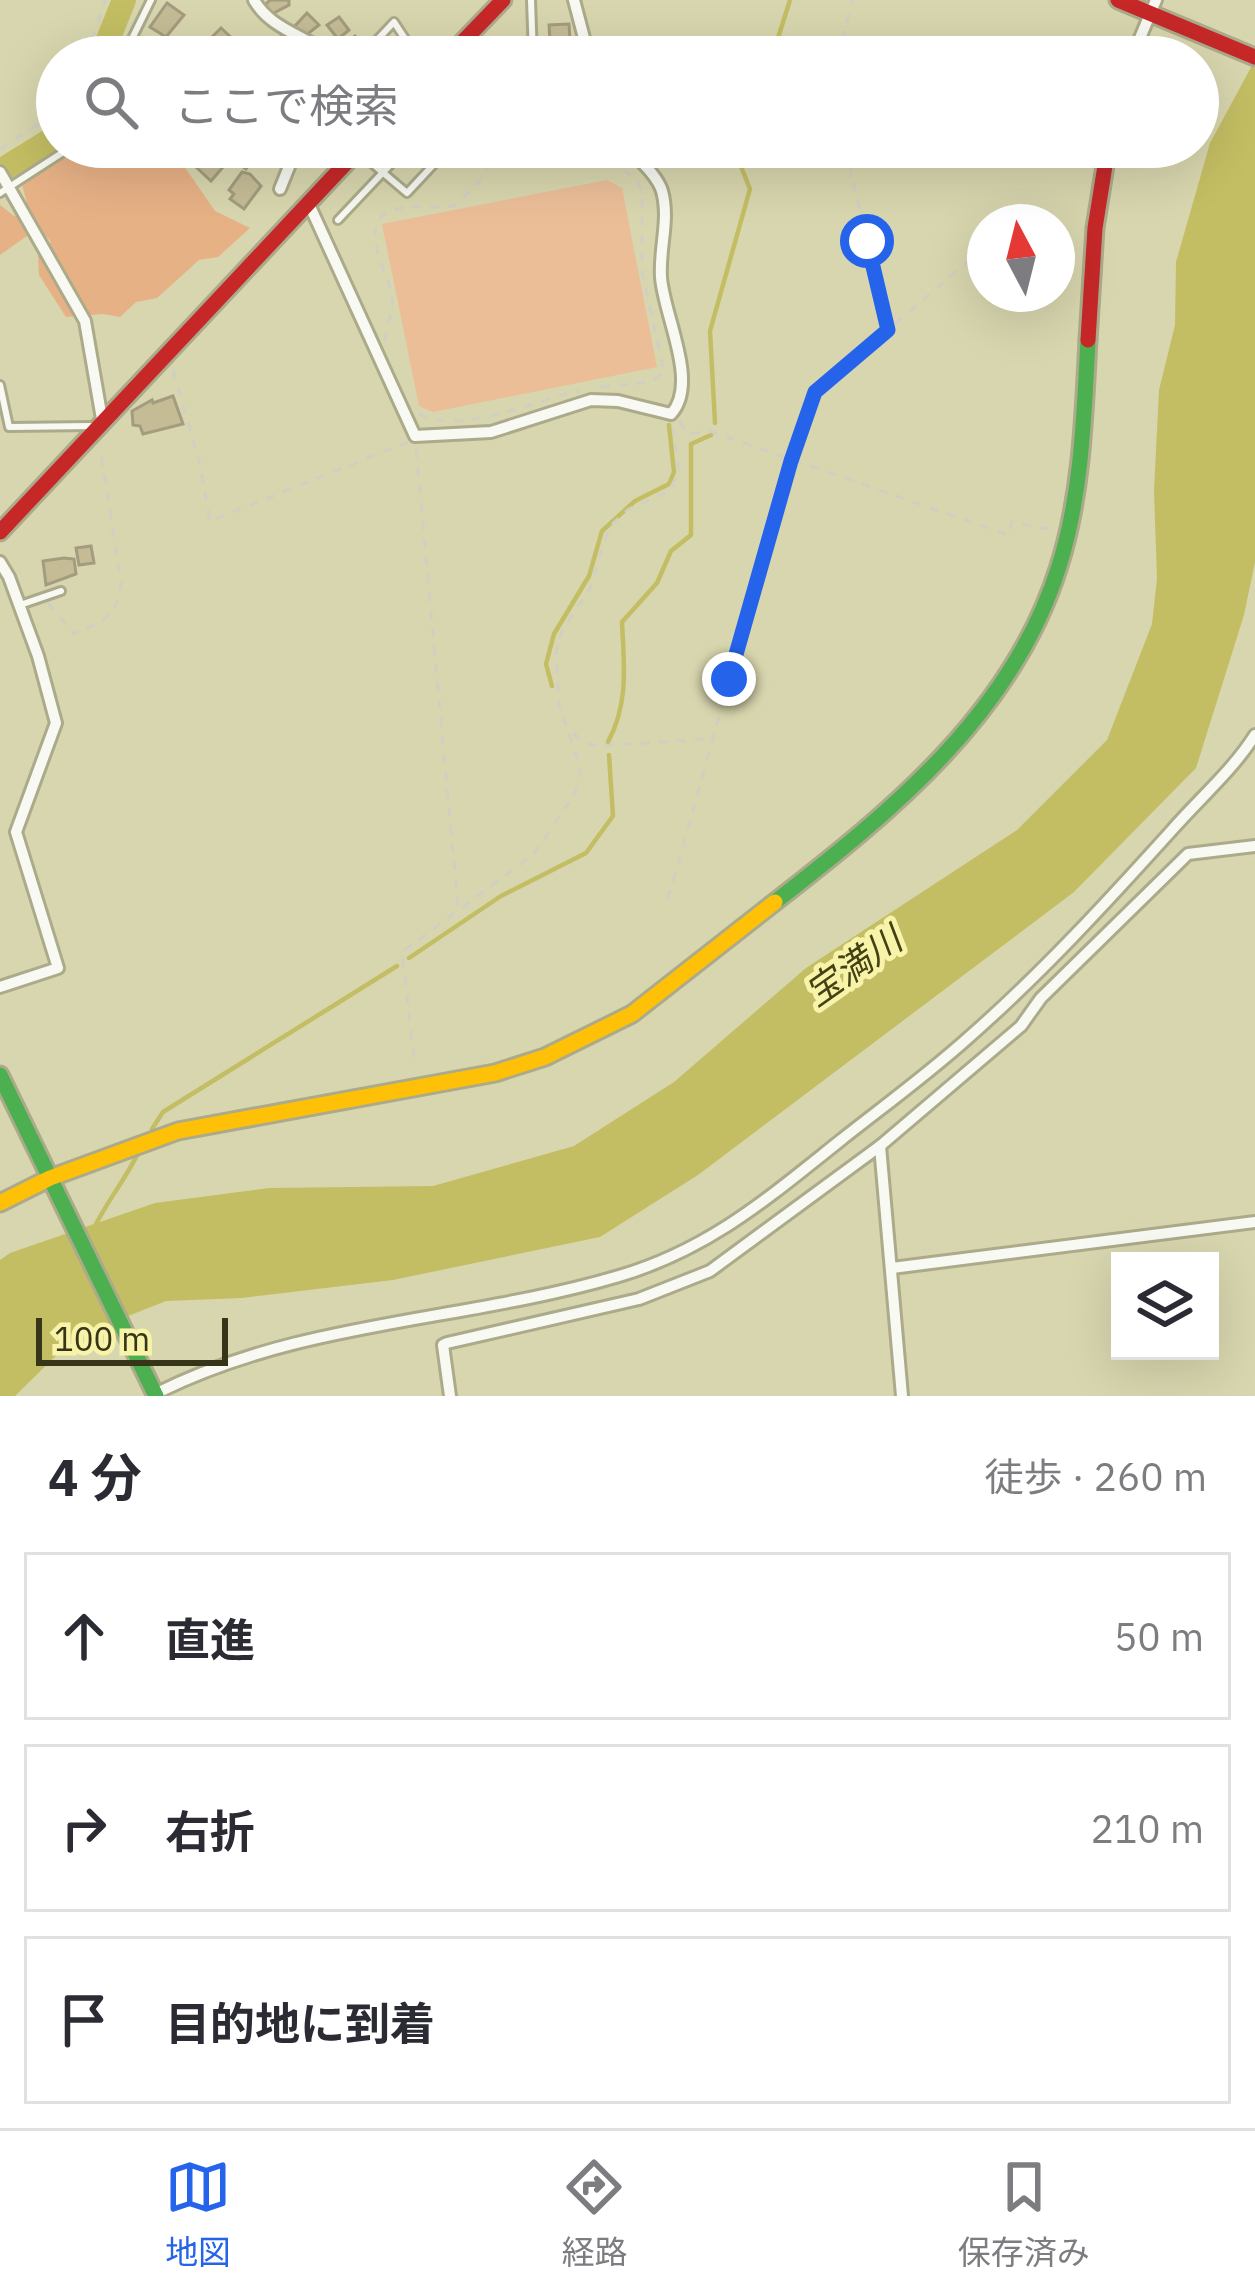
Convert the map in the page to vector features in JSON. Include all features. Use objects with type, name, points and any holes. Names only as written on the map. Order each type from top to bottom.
[{"type":"street","points":[[254,0],[260,10],[297,36]]},
{"type":"street","points":[[468,36],[503,0]]},
{"type":"street","points":[[574,0],[583,36]]},
{"type":"street","points":[[1118,0],[1156,10],[1211,36]]},
{"type":"street","points":[[1219,40],[1255,57]]},
{"type":"street","points":[[280,189],[288,168]]},
{"type":"street","points":[[0,532],[341,168]]},
{"type":"street","points":[[308,202],[415,438],[491,431],[591,400],[675,411],[682,387],[661,276],[665,208],[661,186],[645,168]]},
{"type":"street","points":[[0,1203],[178,1131],[495,1073],[589,1038],[632,1014],[925,778],[975,724],[1024,652],[1062,565],[1079,472],[1094,238],[1105,168]]},
{"type":"street","points":[[0,172],[85,321],[99,423]]},
{"type":"street","points":[[0,562],[20,604],[56,723],[16,832],[58,968],[0,987]]},
{"type":"street","points":[[0,1075],[154,1395],[273,1347],[409,1318],[476,1311],[624,1275],[708,1241],[970,1037],[1107,903],[1222,780],[1255,735]]},
{"type":"street","points":[[450,1396],[443,1346],[447,1342],[639,1299],[710,1271],[880,1146],[1021,1026],[1041,998],[1188,854],[1255,846]]},
{"type":"street","points":[[880,1146],[902,1396]]},
{"type":"street","points":[[892,1268],[1255,1222]]},
{"type":"lane","points":[[133,36],[151,0]]},
{"type":"lane","points":[[531,0],[532,36]]},
{"type":"lane","points":[[381,36],[394,22],[403,36]]},
{"type":"lane","points":[[6,188],[37,168]]},
{"type":"lane","points":[[376,168],[406,193],[430,168]]},
{"type":"lane","points":[[338,220],[388,168]]},
{"type":"lane","points":[[0,385],[9,427],[99,423]]},
{"type":"lane","points":[[20,604],[61,591]]},
{"type":"path","points":[[94,36],[105,0]]},
{"type":"path","points":[[843,36],[852,0]]},
{"type":"path","points":[[0,149],[36,126]]},
{"type":"path","points":[[386,344],[393,298],[377,251],[375,226],[382,216],[400,208],[456,205],[487,168]]},
{"type":"path","points":[[416,412],[428,419],[471,419],[569,393],[662,377],[642,272],[642,191],[629,172],[614,168]]},
{"type":"path","points":[[850,168],[888,330]]},
{"type":"path","points":[[668,898],[791,461],[815,392],[967,262]]},
{"type":"path","points":[[162,356],[171,363],[211,521],[415,438],[458,908]]},
{"type":"path","points":[[675,411],[688,434],[710,431],[1009,535],[1012,522],[1051,530]]},
{"type":"path","points":[[414,1057],[402,952],[534,854],[575,793],[581,770],[559,705],[556,650],[563,628],[590,588],[609,527],[629,509],[669,491],[679,472],[675,411]]},
{"type":"path","points":[[43,597],[74,634],[107,619],[118,605],[121,583],[99,423]]},
{"type":"path","points":[[570,730],[598,746],[711,739]]},
{"type":"shaded area","points":[[47,168],[185,168],[215,211],[250,228],[218,257],[199,260],[157,298],[136,302],[120,317],[66,317],[39,275],[38,256],[51,242],[44,234],[27,236],[0,255],[0,205],[14,216],[29,211],[22,184]]},
{"type":"shaded area","points":[[607,180],[622,188],[657,367],[433,412],[419,406],[382,224]]},
{"type":"water","name":"宝満川","points":[[1255,60],[1255,562],[1244,615],[1196,768],[1074,892],[698,1175],[600,1237],[393,1280],[242,1298],[166,1301],[75,1337],[15,1396],[0,1396],[0,1260],[10,1253],[155,1203],[269,1188],[433,1186],[574,1146],[674,1082],[806,968],[1017,830],[1107,740],[1152,624],[1157,579],[1154,491],[1159,390],[1175,325],[1176,262],[1203,168],[1219,168],[1219,126]]},
{"type":"building","points":[[270,0],[289,0],[289,5],[272,14],[264,6]]},
{"type":"building","points":[[167,3],[184,15],[167,36],[150,27]]},
{"type":"building","points":[[307,13],[319,25],[305,36],[293,28]]},
{"type":"building","points":[[339,17],[349,30],[336,36],[327,25]]},
{"type":"building","points":[[569,24],[570,36],[550,36],[549,25]]},
{"type":"building","points":[[197,168],[222,168],[211,181]]},
{"type":"building","points":[[242,172],[261,186],[244,209],[230,199],[234,194],[229,190]]},
{"type":"building","points":[[173,396],[183,424],[143,434],[140,426],[133,425],[132,411]]},
{"type":"building","points":[[91,546],[94,563],[79,565],[76,548]]},
{"type":"building","points":[[74,559],[76,574],[46,585],[43,561]]},
{"type":"waterway","points":[[109,36],[124,0]]},
{"type":"waterway","points":[[779,36],[790,0]]},
{"type":"waterway","points":[[0,171],[36,149]]},
{"type":"waterway","points":[[715,423],[710,331],[750,189],[742,168]]},
{"type":"waterway","points":[[552,686],[546,664],[554,634],[589,576],[602,531],[635,501],[669,484],[674,472],[669,425]]},
{"type":"waterway","points":[[608,742],[622,698],[622,622],[657,583],[671,551],[691,535],[691,444],[711,435]]},
{"type":"waterway","points":[[409,958],[501,896],[586,853],[613,816],[609,755]]},
{"type":"waterway","points":[[152,1129],[163,1112],[397,966]]},
{"type":"waterway","points":[[94,1228],[139,1151]]},
{"type":"traffic: fast","points":[[775,902],[862,832],[944,755],[980,713],[1039,619],[1073,511],[1088,340]]},
{"type":"traffic: fast","points":[[0,1075],[156,1396]]},
{"type":"traffic: slow","points":[[0,1203],[50,1178],[178,1131],[495,1073],[545,1057],[632,1014],[775,902]]},
{"type":"traffic: jam","points":[[468,36],[503,0]]},
{"type":"traffic: jam","points":[[1118,0],[1205,36]]},
{"type":"traffic: jam","points":[[1219,42],[1255,57]]},
{"type":"traffic: jam","points":[[0,532],[341,168]]},
{"type":"traffic: jam","points":[[1088,340],[1095,228],[1105,168]]},
{"type":"route","points":[[729,679],[815,392],[888,330],[867,241]]}]
